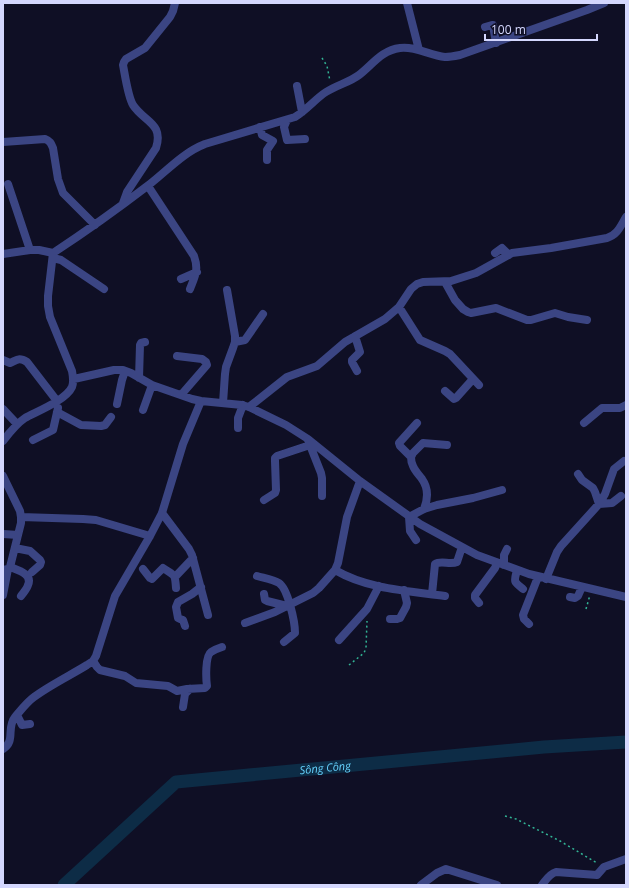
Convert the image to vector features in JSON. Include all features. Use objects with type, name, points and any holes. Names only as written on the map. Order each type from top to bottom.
[{"type":"street","points":[[124,203],[126,192],[156,148],[158,142],[156,129],[136,109],[131,100],[123,66],[124,62],[126,59],[146,48],[170,16],[175,3]]},
{"type":"street","points":[[407,3],[419,50]]},
{"type":"street","points":[[3,441],[17,424],[25,418],[58,401],[68,393],[73,386],[74,379],[72,371],[50,317],[48,306],[53,255],[148,186],[187,153],[205,144],[295,117],[323,94],[359,75],[382,55],[389,51],[407,47],[444,57],[460,56],[604,3]]},
{"type":"street","points":[[485,27],[492,24],[496,43]]},
{"type":"street","points":[[297,86],[302,112]]},
{"type":"street","points":[[287,120],[284,127],[287,140],[305,139]]},
{"type":"street","points":[[260,127],[262,135],[273,141],[268,150],[267,160]]},
{"type":"street","points":[[3,142],[45,139],[48,141],[51,144],[58,179],[63,193],[95,225]]},
{"type":"street","points":[[8,184],[30,250]]},
{"type":"street","points":[[148,186],[194,256],[197,264],[197,272],[190,289]]},
{"type":"street","points":[[238,428],[238,418],[246,406],[287,377],[317,366],[340,346],[385,319],[399,307],[411,289],[417,284],[423,282],[451,281],[481,271],[508,255],[518,252],[552,248],[607,238],[613,236],[618,231],[626,218]]},
{"type":"street","points":[[495,253],[502,248],[508,255]]},
{"type":"street","points":[[3,254],[39,250],[53,255],[104,289]]},
{"type":"street","points":[[181,279],[197,272]]},
{"type":"street","points":[[445,282],[455,300],[470,313],[496,308],[527,320],[554,313],[587,320]]},
{"type":"street","points":[[222,403],[225,374],[235,342],[227,290]]},
{"type":"street","points":[[399,307],[420,340],[450,354],[479,385]]},
{"type":"street","points":[[235,342],[245,340],[263,314]]},
{"type":"street","points":[[355,336],[360,352],[352,360],[356,371]]},
{"type":"street","points":[[139,378],[140,345],[141,343],[145,342]]},
{"type":"street","points":[[177,356],[202,359],[207,365],[181,395]]},
{"type":"street","points":[[3,360],[10,363],[23,359],[58,401],[53,430],[33,440]]},
{"type":"street","points":[[74,379],[114,370],[125,371],[152,385],[201,401],[246,406],[286,425],[409,517],[481,557],[542,578],[626,597]]},
{"type":"street","points":[[117,404],[125,371]]},
{"type":"street","points":[[445,391],[454,399],[473,379]]},
{"type":"street","points":[[143,410],[152,385]]},
{"type":"street","points":[[3,750],[9,744],[12,722],[35,696],[87,665],[96,656],[114,596],[162,513],[183,444],[201,401]]},
{"type":"street","points":[[584,423],[602,408],[620,408],[626,405]]},
{"type":"street","points":[[3,409],[17,424]]},
{"type":"street","points":[[57,412],[81,425],[102,426],[105,425],[111,417]]},
{"type":"street","points":[[416,423],[399,443],[410,457],[413,466],[424,481],[428,494],[424,509]]},
{"type":"street","points":[[309,442],[321,473],[322,496]]},
{"type":"street","points":[[264,500],[276,490],[275,458],[309,442]]},
{"type":"street","points":[[410,457],[423,443],[447,445]]},
{"type":"street","points":[[529,624],[524,619],[523,615],[557,552],[599,504],[605,494],[614,469],[624,461]]},
{"type":"street","points":[[578,474],[582,480],[593,488],[599,504]]},
{"type":"street","points":[[3,476],[20,511],[21,517],[15,548],[7,569],[3,594]]},
{"type":"street","points":[[245,623],[275,612],[313,593],[335,570],[338,563],[347,517],[360,481]]},
{"type":"street","points":[[409,517],[424,509],[437,505],[473,498],[502,490]]},
{"type":"street","points":[[599,504],[612,503],[621,496]]},
{"type":"street","points":[[162,513],[189,549],[193,558],[208,615]]},
{"type":"street","points":[[21,517],[96,520],[150,536]]},
{"type":"street","points":[[409,517],[410,531],[416,540]]},
{"type":"street","points":[[3,534],[18,535]]},
{"type":"street","points":[[432,594],[435,564],[437,562],[452,564],[457,562],[462,547]]},
{"type":"street","points":[[15,548],[30,551],[40,560],[40,565],[32,572]]},
{"type":"street","points":[[479,603],[475,598],[475,595],[495,568],[500,564],[508,549]]},
{"type":"street","points":[[175,577],[193,558]]},
{"type":"street","points":[[143,569],[152,579],[163,568],[174,575],[176,588]]},
{"type":"street","points":[[7,569],[25,574],[28,578],[28,586],[21,596]]},
{"type":"street","points":[[335,570],[347,576],[379,586],[445,596]]},
{"type":"street","points":[[517,570],[514,581],[524,589]]},
{"type":"street","points":[[257,576],[280,583],[282,587],[289,605],[295,633],[284,642]]},
{"type":"street","points":[[185,626],[183,620],[178,618],[176,607],[178,602],[192,594],[201,586]]},
{"type":"street","points":[[339,640],[367,609],[379,586]]},
{"type":"street","points":[[570,597],[575,598],[578,596],[582,587]]},
{"type":"street","points":[[390,619],[400,618],[406,607],[407,602],[404,590]]},
{"type":"street","points":[[264,594],[265,600],[267,601],[289,605]]},
{"type":"street","points":[[92,661],[100,670],[124,676],[136,683],[168,686],[177,691],[205,688],[207,686],[207,656],[210,652],[222,647]]},
{"type":"street","points":[[183,707],[185,694],[190,689]]},
{"type":"street","points":[[17,715],[22,725],[30,724]]},
{"type":"street","points":[[542,885],[552,873],[597,875],[604,867],[626,859]]},
{"type":"street","points":[[422,885],[437,873],[446,869],[497,885]]},
{"type":"path","points":[[322,58],[327,66],[331,89]]},
{"type":"path","points":[[586,609],[592,589]]},
{"type":"path","points":[[349,665],[364,653],[366,648],[367,609]]},
{"type":"path","points":[[505,816],[516,819],[553,838],[604,867]]},
{"type":"waterway","name":"Sông Công","points":[[64,885],[176,782],[544,747],[626,742]]}]
